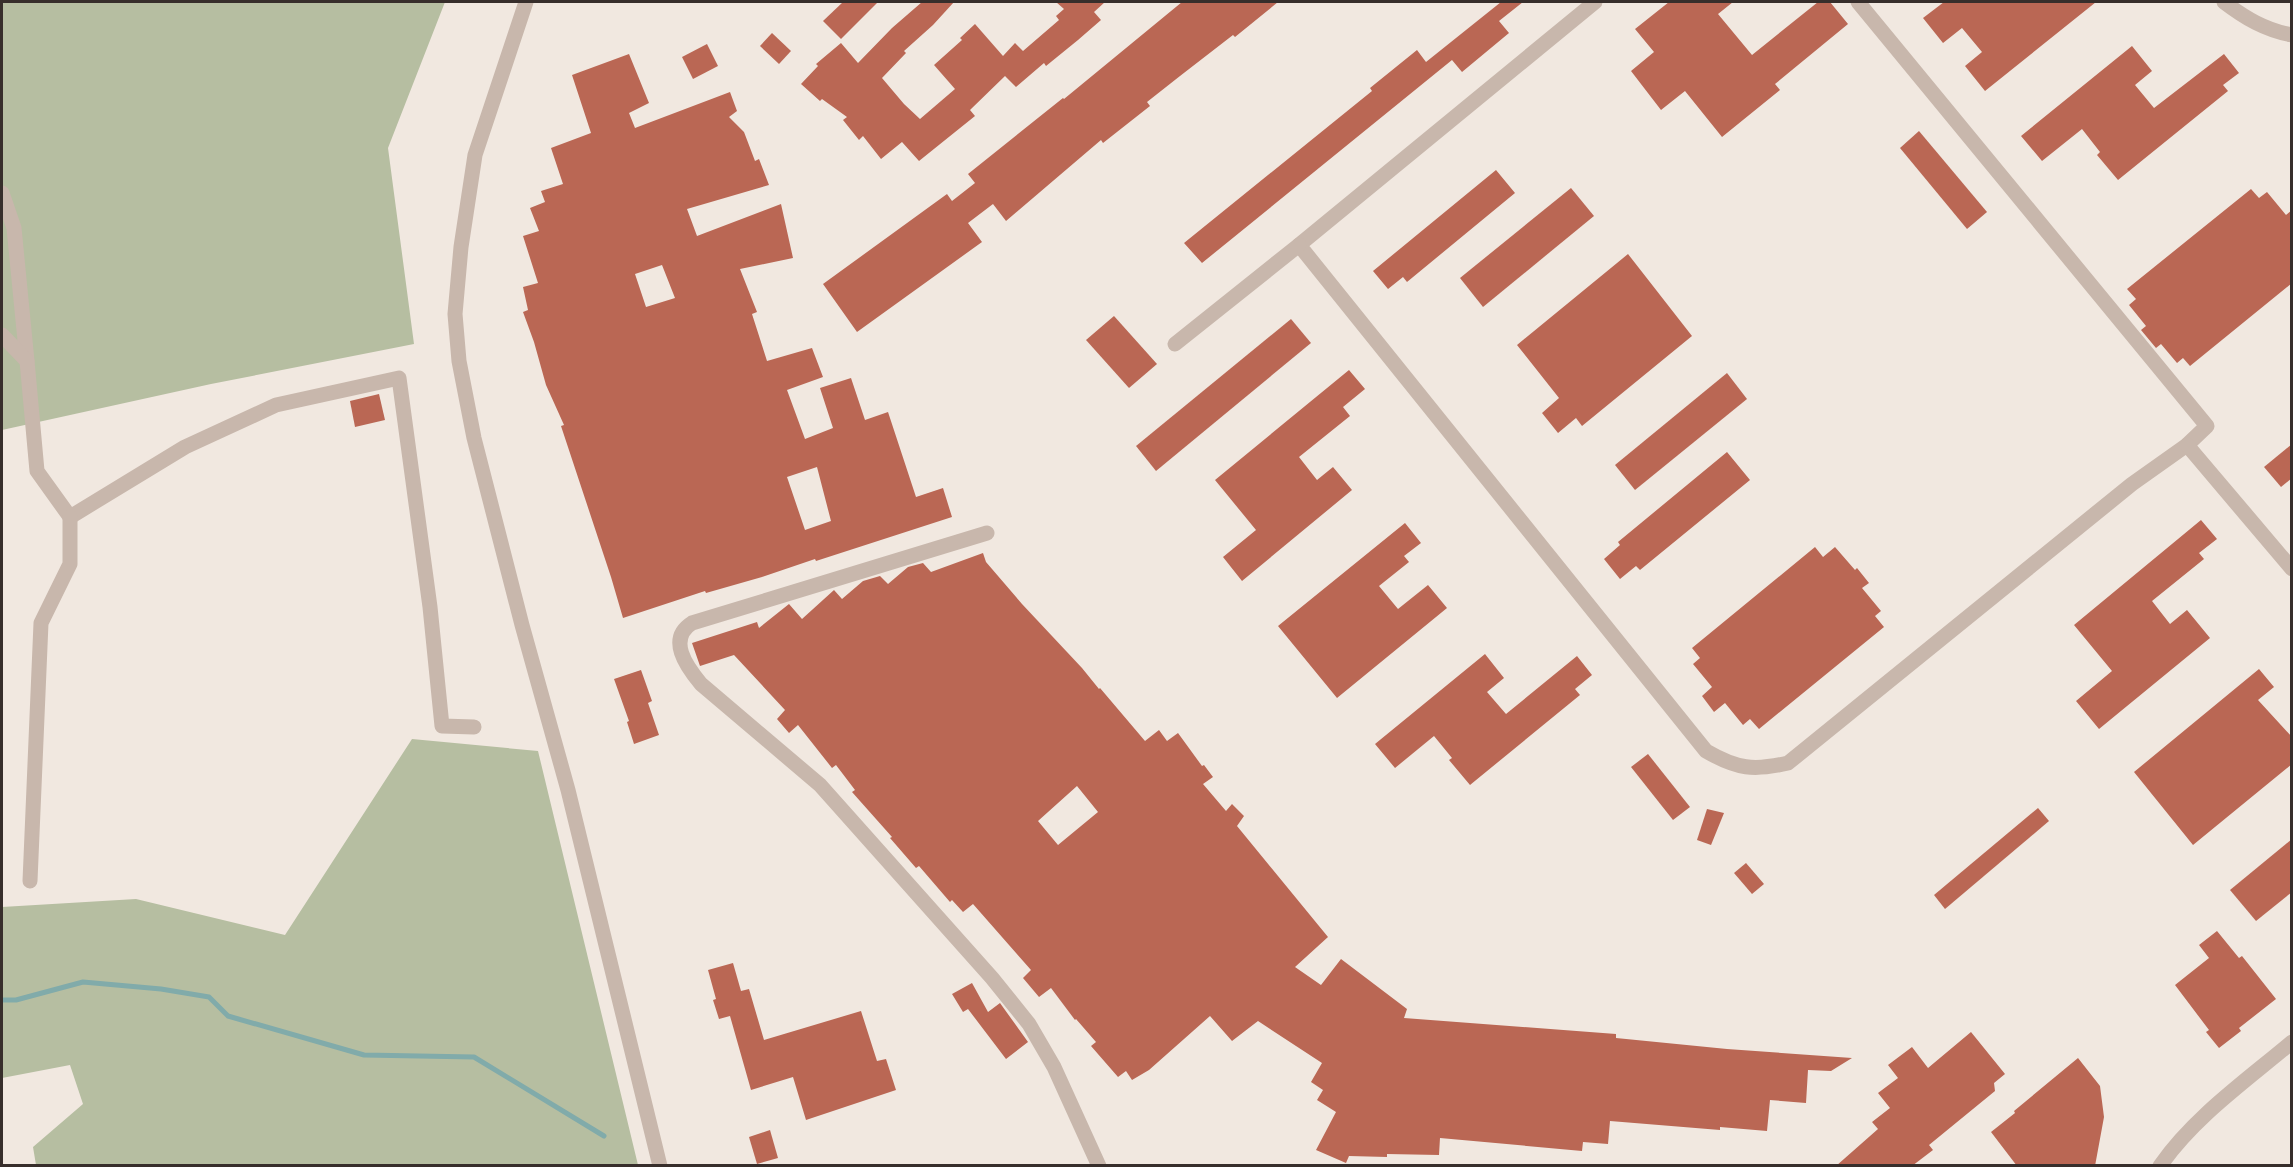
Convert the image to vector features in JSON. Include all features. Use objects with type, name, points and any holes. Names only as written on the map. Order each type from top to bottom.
[{"type":"street","points":[[526,2],[475,155],[461,247],[455,314],[459,361],[474,438],[525,636],[568,790],[660,1166]]},
{"type":"street","points":[[1175,344],[1594,2]]},
{"type":"street","points":[[1299,245],[1706,751],[1723,761],[1744,768],[1764,769],[1788,763],[2132,484],[2187,445],[2207,426],[1857,2]]},
{"type":"street","points":[[2224,2],[2247,19],[2275,32],[2292,35]]},
{"type":"street","points":[[2,193],[14,228],[37,471],[70,517],[70,564],[41,623],[30,881]]},
{"type":"street","points":[[2,335],[27,361]]},
{"type":"street","points":[[70,517],[185,447],[276,405],[399,378],[430,607],[442,726],[474,727]]},
{"type":"street","points":[[2187,445],[2292,569]]},
{"type":"street","points":[[987,533],[692,623],[682,629],[679,639],[689,669],[701,684],[820,785],[985,969],[1029,1024],[1054,1067],[1099,1166]]},
{"type":"street","points":[[2160,1166],[2167,1155],[2205,1116],[2292,1042]]},
{"type":"green space","points":[[2,2],[445,2],[388,148],[414,344],[211,384],[2,430]]},
{"type":"green space","points":[[412,739],[538,751],[638,1165],[36,1165],[33,1147],[83,1104],[70,1065],[2,1078],[2,907],[136,899],[285,935]]},
{"type":"building","points":[[843,2],[878,2],[841,39],[823,21]]},
{"type":"building","points":[[922,2],[954,2],[904,51],[906,53],[882,78],[920,119],[955,89],[934,65],[962,40],[960,38],[975,24],[1003,56],[1015,43],[1023,51],[1059,20],[1056,16],[1064,9],[1056,2],[1105,2],[1094,12],[1101,20],[1078,40],[1046,66],[1044,63],[1016,87],[1005,76],[970,110],[975,116],[919,161],[902,142],[881,159],[863,136],[859,140],[843,120],[847,117],[822,99],[820,101],[801,84],[818,66],[816,64],[841,43],[858,63],[892,28]]},
{"type":"building","points":[[1182,2],[1278,2],[1147,102],[1150,106],[1103,143],[1101,140],[1006,221],[993,204],[968,223],[982,242],[857,332],[823,284],[947,194],[952,201],[975,183],[968,174]]},
{"type":"building","points":[[1501,2],[1523,2],[1499,21],[1509,33],[1462,72],[1452,60],[1202,263],[1184,243],[1372,91],[1370,88],[1417,50],[1426,62]]},
{"type":"building","points":[[1669,2],[1733,2],[1718,14],[1752,55],[1818,2],[1830,2],[1848,24],[1775,84],[1780,90],[1722,137],[1685,91],[1661,110],[1631,71],[1654,52],[1635,29]]},
{"type":"building","points":[[1944,2],[2096,2],[1985,91],[1965,66],[1982,52],[1962,28],[1943,43],[1923,18]]},
{"type":"building","points":[[772,33],[791,51],[779,64],[760,46]]},
{"type":"building","points":[[707,44],[718,66],[693,79],[682,57]]},
{"type":"building","points":[[2132,46],[2152,71],[2135,85],[2154,108],[2224,54],[2239,73],[2223,85],[2228,91],[2118,180],[2097,155],[2100,152],[2082,129],[2042,161],[2021,136]]},
{"type":"building","points":[[629,54],[649,103],[629,113],[635,128],[730,92],[737,111],[729,117],[744,132],[755,161],[759,159],[769,185],[687,209],[697,236],[781,204],[793,258],[740,269],[757,312],[752,314],[767,361],[812,348],[823,377],[787,390],[805,439],[833,428],[820,388],[851,378],[865,420],[888,412],[916,497],[943,488],[952,517],[816,561],[815,559],[706,593],[705,591],[623,618],[561,426],[564,425],[546,385],[523,312],[528,310],[523,287],[538,283],[523,236],[539,231],[530,208],[545,202],[541,191],[563,184],[551,148],[591,133],[572,75]],"holes":[[[662,265],[675,298],[646,307],[635,274]],[[817,467],[831,521],[805,530],[787,477]]]},
{"type":"building","points":[[1919,131],[1987,212],[1967,229],[1900,148]]},
{"type":"building","points":[[1496,170],[1515,193],[1407,282],[1403,277],[1388,289],[1373,271]]},
{"type":"building","points":[[1571,188],[1594,216],[1483,307],[1460,278]]},
{"type":"building","points":[[2251,189],[2259,198],[2267,192],[2286,215],[2292,210],[2292,283],[2190,366],[2183,358],[2177,363],[2161,344],[2156,348],[2141,330],[2146,326],[2129,305],[2136,299],[2127,289]]},
{"type":"building","points":[[1628,254],[1692,336],[1582,426],[1576,418],[1558,433],[1542,413],[1559,398],[1517,345]]},
{"type":"building","points":[[1114,316],[1157,364],[1129,388],[1086,340]]},
{"type":"building","points":[[1291,319],[1311,343],[1156,471],[1136,446]]},
{"type":"building","points":[[1349,370],[1365,389],[1343,407],[1350,416],[1299,457],[1317,480],[1333,467],[1352,490],[1242,581],[1223,557],[1256,530],[1215,480]]},
{"type":"building","points":[[1727,373],[1747,399],[1635,490],[1615,465]]},
{"type":"building","points":[[379,394],[385,420],[355,427],[350,401]]},
{"type":"building","points":[[2292,444],[2292,478],[2281,487],[2264,467]]},
{"type":"building","points":[[1727,452],[1750,480],[1640,570],[1636,566],[1620,579],[1604,559],[1620,545],[1618,542]]},
{"type":"building","points":[[2201,520],[2217,539],[2199,553],[2204,559],[2152,601],[2170,624],[2187,610],[2210,638],[2099,729],[2076,701],[2112,671],[2074,625]]},
{"type":"building","points":[[1405,523],[1421,543],[1404,556],[1409,562],[1379,586],[1398,609],[1428,585],[1447,608],[1337,698],[1278,626]]},
{"type":"building","points":[[1815,547],[1823,557],[1835,547],[1855,570],[1857,568],[1869,583],[1862,588],[1881,611],[1875,616],[1884,627],[1759,729],[1750,719],[1743,725],[1725,703],[1714,712],[1702,696],[1712,687],[1693,664],[1700,658],[1692,648]]},
{"type":"building","points":[[983,553],[986,562],[1022,604],[1100,688],[1145,741],[1159,730],[1167,741],[1178,733],[1213,777],[1203,784],[1226,811],[1232,804],[1244,816],[1237,826],[1328,937],[1295,967],[1321,985],[1341,959],[1407,1009],[1404,1018],[1616,1034],[1616,1038],[1852,1058],[1831,1071],[1808,1070],[1806,1103],[1770,1100],[1767,1131],[1720,1127],[1720,1130],[1610,1121],[1608,1144],[1583,1142],[1582,1151],[1440,1138],[1439,1155],[1349,1156],[1346,1163],[1316,1150],[1336,1112],[1317,1100],[1323,1090],[1311,1082],[1322,1063],[1258,1021],[1232,1041],[1210,1016],[1149,1070],[1132,1080],[1126,1071],[1118,1077],[1091,1046],[1096,1042],[1075,1020],[1051,988],[1039,997],[1023,978],[1031,970],[973,904],[963,912],[952,900],[950,902],[919,866],[916,868],[890,838],[892,837],[852,792],[855,790],[836,765],[832,768],[798,725],[789,733],[777,719],[785,710],[734,655],[700,666],[692,643],[757,622],[759,628],[789,604],[802,619],[834,590],[842,599],[863,581],[880,576],[888,584],[908,567],[923,563],[931,572]],"holes":[[[1077,786],[1098,812],[1058,845],[1038,821]]]},
{"type":"building","points":[[1485,654],[1504,678],[1487,692],[1506,714],[1577,656],[1592,675],[1575,689],[1580,695],[1470,785],[1449,760],[1452,758],[1434,736],[1395,768],[1375,744]]},
{"type":"building","points":[[2259,669],[2274,687],[2258,700],[2292,737],[2292,764],[2193,845],[2134,772]]},
{"type":"building","points":[[641,670],[652,701],[648,703],[659,735],[634,744],[627,722],[629,721],[614,679]]},
{"type":"building","points":[[1648,754],[1690,807],[1673,820],[1631,767]]},
{"type":"building","points":[[2038,808],[2049,821],[1945,909],[1934,895]]},
{"type":"building","points":[[1707,809],[1724,813],[1711,845],[1697,840]]},
{"type":"building","points":[[2292,839],[2292,892],[2256,921],[2230,890]]},
{"type":"building","points":[[1746,863],[1764,884],[1752,894],[1734,873]]},
{"type":"building","points":[[2217,931],[2239,958],[2242,956],[2276,999],[2239,1028],[2241,1031],[2219,1048],[2206,1032],[2209,1030],[2175,985],[2209,958],[2199,945]]},
{"type":"building","points":[[733,963],[741,991],[749,989],[764,1040],[861,1011],[877,1061],[886,1059],[896,1090],[806,1120],[793,1077],[751,1090],[730,1016],[719,1019],[708,970]]},
{"type":"building","points":[[972,983],[988,1012],[1000,1003],[1028,1042],[1006,1059],[968,1009],[963,1012],[952,994]]},
{"type":"building","points":[[1971,1032],[2005,1074],[1994,1083],[1995,1091],[1929,1145],[1933,1150],[1912,1166],[1836,1166],[1878,1129],[1872,1122],[1890,1108],[1878,1093],[1898,1078],[1888,1065],[1912,1047],[1928,1068]]},
{"type":"building","points":[[2078,1058],[2100,1086],[2104,1117],[2095,1166],[2017,1166],[1991,1132]]},
{"type":"building","points":[[770,1130],[778,1158],[757,1164],[749,1137]]},
{"type":"waterway","points":[[2,1000],[16,1000],[83,982],[161,989],[209,997],[228,1016],[364,1055],[474,1057],[604,1136]]}]
